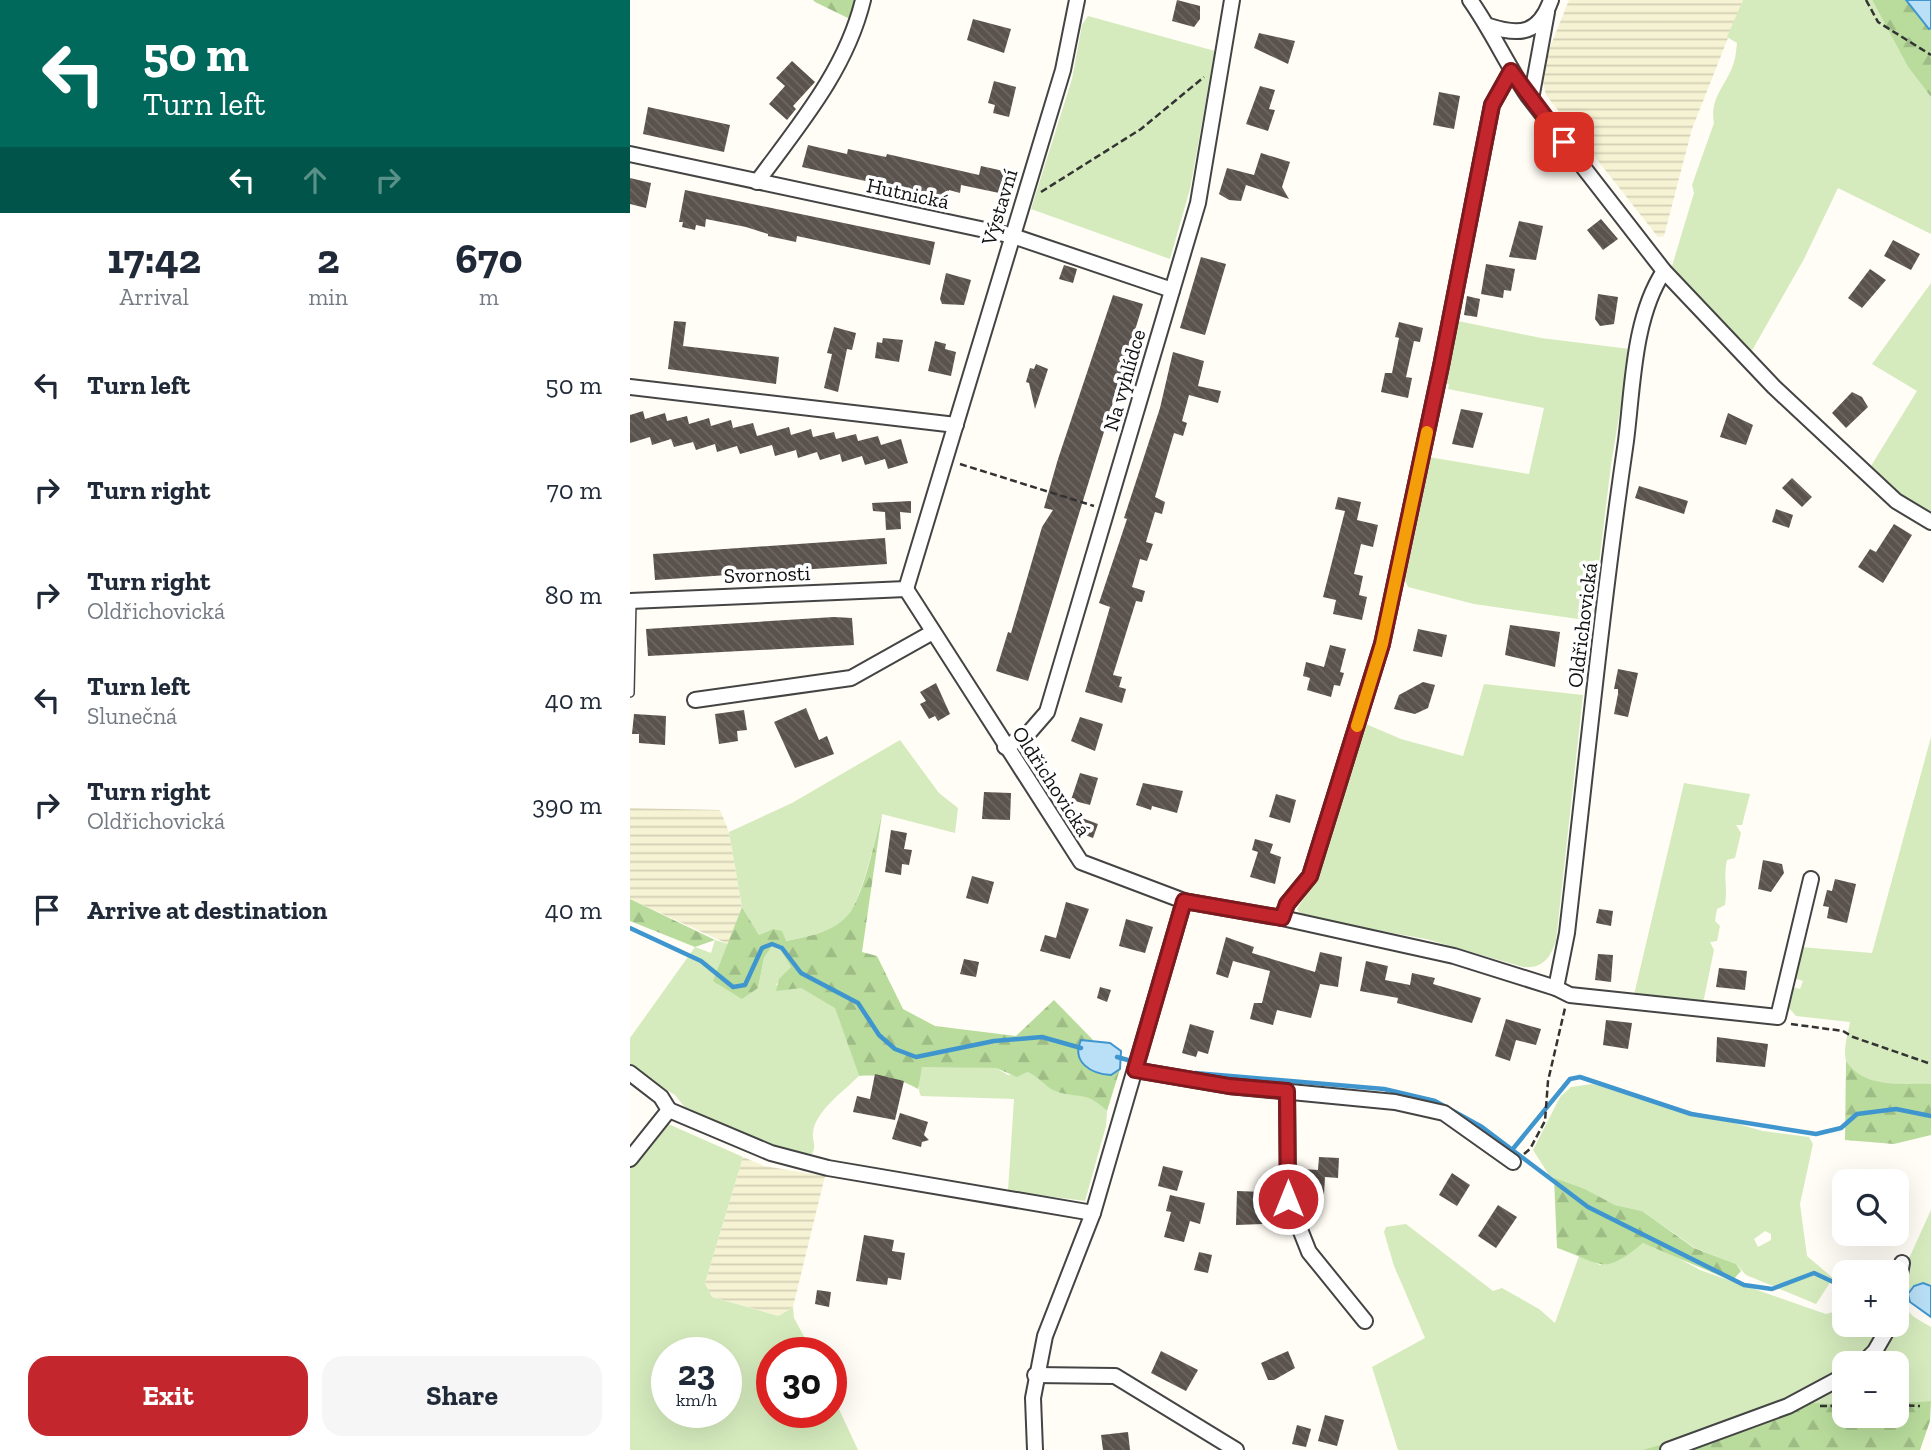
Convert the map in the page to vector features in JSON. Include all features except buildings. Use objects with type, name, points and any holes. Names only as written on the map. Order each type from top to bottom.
[{"type":"street","points":[[757,182],[835,74],[853,36],[863,0]]},
{"type":"street","name":"Výstavní","points":[[906,589],[1063,70],[1077,0]]},
{"type":"street","name":"Na vyhlídce","points":[[1005,747],[1027,735],[1047,712],[1198,203],[1232,0]]},
{"type":"street","points":[[1470,0],[1489,26],[1511,71],[1531,99],[1664,271],[1774,387],[1896,501],[1931,522]]},
{"type":"street","points":[[1489,26],[1513,34],[1526,31],[1549,6]]},
{"type":"street","points":[[1531,99],[1549,6]]},
{"type":"street","points":[[1282,918],[1287,904],[1310,876],[1382,644],[1441,366],[1492,105],[1511,71]]},
{"type":"street","name":"Hutnická","points":[[630,154],[1013,236],[1172,290]]},
{"type":"street","name":"Oldřichovická","points":[[1556,988],[1567,933],[1618,495],[1640,338],[1652,289],[1664,271]]},
{"type":"street","points":[[630,387],[956,425]]},
{"type":"street","name":"Oldřichovická","points":[[906,589],[1081,862],[1184,901],[1282,918],[1454,956],[1556,988],[1570,995],[1778,1017]]},
{"type":"street","name":"Svornosti","points":[[631,601],[906,589]]},
{"type":"street","points":[[695,700],[851,678],[933,632]]},
{"type":"street","points":[[1778,1017],[1811,879]]},
{"type":"street","points":[[1035,1450],[1035,1375],[1045,1336],[1093,1213],[1184,901]]},
{"type":"street","points":[[1135,1070],[1229,1086],[1395,1102],[1444,1113],[1513,1162]]},
{"type":"street","points":[[630,1073],[662,1097],[669,1110],[760,1149],[828,1168],[1093,1213]]},
{"type":"street","points":[[1287,1091],[1288,1199],[1309,1252],[1365,1321]]},
{"type":"street","points":[[630,1159],[669,1110]]},
{"type":"street","points":[[1035,1375],[1115,1376],[1236,1450]]},
{"type":"street","points":[[1668,1450],[1788,1406],[1832,1382]]},
{"type":"lane","points":[[630,693],[631,601]]},
{"type":"path","points":[[1866,0],[1878,22],[1931,55]]},
{"type":"path","points":[[1023,201],[1141,129],[1222,61]]},
{"type":"path","points":[[945,459],[1107,510]]},
{"type":"path","points":[[1513,1162],[1530,1149],[1545,1121],[1548,1081],[1570,995]]},
{"type":"path","points":[[1778,1017],[1787,1024],[1843,1031],[1853,1037],[1931,1064]]},
{"type":"path","points":[[1909,1406],[1920,1406]]},
{"type":"shaded area","points":[[1569,0],[1743,0],[1692,129],[1664,236],[1658,237],[1546,95],[1543,82],[1544,62]]},
{"type":"shaded area","points":[[630,808],[720,810],[729,832],[742,907],[728,944],[630,899]]},
{"type":"shaded area","points":[[743,1157],[764,1166],[825,1176],[793,1307],[780,1316],[712,1297],[705,1283]]},
{"type":"green space","points":[[813,0],[855,0],[852,20],[815,2]]},
{"type":"green space","points":[[1743,0],[1872,0],[1908,67],[1931,97],[1931,234],[1838,188],[1804,259],[1750,354],[1676,276],[1672,266],[1694,193],[1692,185],[1714,123],[1716,99],[1735,60],[1737,43],[1727,37]]},
{"type":"green space","points":[[1872,0],[1906,0],[1931,28],[1931,97],[1908,67]]},
{"type":"green space","points":[[1088,16],[1215,51],[1190,189],[1170,259],[1031,209],[1072,79],[1082,25]]},
{"type":"green space","points":[[1931,283],[1931,512],[1900,494],[1871,466],[1917,391],[1872,364]]},
{"type":"green space","points":[[1458,321],[1541,338],[1630,349],[1611,465],[1592,621],[1474,604],[1408,587],[1404,578],[1405,566],[1429,457],[1529,474],[1544,408],[1448,389],[1449,384],[1445,383]]},
{"type":"green space","points":[[1484,684],[1583,695],[1556,941],[1545,961],[1536,966],[1523,967],[1426,939],[1303,917],[1297,909],[1320,873],[1366,724],[1401,739],[1463,756]]},
{"type":"green space","points":[[1931,737],[1931,1084],[1883,1083],[1860,1077],[1851,1070],[1846,1061],[1845,1047],[1850,1022],[1796,1016],[1788,1007],[1792,987],[1800,989],[1803,981],[1794,978],[1801,947],[1872,953]]},
{"type":"green space","points":[[900,740],[939,793],[958,808],[955,833],[882,814],[856,902],[842,922],[822,932],[785,941],[773,929],[759,935],[742,907],[729,832],[792,803]]},
{"type":"green space","points":[[1684,783],[1750,794],[1742,825],[1736,825],[1741,833],[1735,858],[1727,860],[1725,905],[1717,909],[1715,921],[1720,926],[1717,941],[1710,942],[1714,950],[1702,1008],[1633,999]]},
{"type":"green space","points":[[882,814],[862,952],[877,956],[903,1009],[935,1026],[1016,1036],[1054,1000],[1093,1040],[1082,1040],[1100,1074],[1111,1075],[1120,1069],[1107,1111],[1087,1097],[1055,1091],[1027,1072],[1017,1077],[996,1068],[922,1067],[918,1089],[889,1078],[859,1076],[835,1008],[801,988],[776,991],[779,979],[791,967],[779,948],[772,946],[764,958],[758,988],[742,999],[713,981],[742,907],[759,935],[773,929],[782,931],[786,941],[822,932],[842,921],[856,902],[862,887]]},
{"type":"green space","points":[[630,899],[715,940],[695,947],[630,921]]},
{"type":"green space","points":[[715,940],[728,944],[714,981],[746,994],[758,988],[764,958],[772,946],[779,948],[791,967],[776,985],[801,988],[835,1007],[859,1076],[819,1117],[813,1133],[812,1154],[775,1149],[687,1110],[675,1095],[630,1067],[630,1038],[695,947],[711,953]]},
{"type":"green space","points":[[1846,1061],[1863,1076],[1884,1083],[1931,1084],[1931,1135],[1894,1144],[1845,1140]]},
{"type":"green space","points":[[922,1067],[996,1068],[1008,1075],[1027,1072],[1038,1076],[1053,1090],[1092,1097],[1107,1111],[1106,1126],[1085,1201],[1008,1191],[1014,1099],[921,1096],[918,1082]]},
{"type":"green space","points":[[1592,1084],[1763,1131],[1809,1137],[1813,1144],[1800,1204],[1807,1256],[1832,1277],[1816,1304],[1746,1275],[1736,1264],[1695,1248],[1642,1211],[1615,1205],[1585,1189],[1562,1183],[1549,1175],[1533,1150],[1560,1097],[1571,1087]],"holes":[[[1765,1231],[1771,1234],[1771,1240],[1758,1247],[1754,1239]]]},
{"type":"green space","points":[[666,1123],[743,1157],[705,1283],[712,1297],[779,1316],[793,1307],[794,1318],[804,1337],[756,1337],[756,1428],[847,1426],[858,1450],[630,1450],[630,1168]]},
{"type":"green space","points":[[1554,1178],[1585,1189],[1615,1205],[1642,1211],[1694,1248],[1736,1264],[1741,1271],[1732,1281],[1643,1243],[1610,1264],[1594,1262],[1557,1248]]},
{"type":"green space","points":[[1931,1210],[1931,1286],[1926,1284],[1909,1293],[1908,1260]]},
{"type":"green space","points":[[1406,1224],[1493,1291],[1502,1288],[1539,1309],[1555,1323],[1579,1256],[1600,1265],[1643,1243],[1662,1249],[1700,1270],[1826,1314],[1832,1312],[1832,1337],[1874,1337],[1865,1351],[1832,1351],[1831,1380],[1711,1433],[1642,1450],[1398,1450],[1372,1367],[1425,1338],[1394,1266],[1384,1232],[1386,1227]]},
{"type":"green space","points":[[1909,1312],[1931,1327],[1931,1401],[1909,1402],[1909,1351],[1879,1351],[1888,1337],[1909,1337]]},
{"type":"green space","points":[[1832,1388],[1832,1404],[1813,1403],[1812,1399]]},
{"type":"green space","points":[[1931,1401],[1930,1421],[1920,1450],[1642,1450],[1813,1403],[1832,1404],[1832,1428],[1909,1428],[1909,1402]]},
{"type":"water","points":[[1906,0],[1931,0],[1931,28],[1929,29]]},
{"type":"water","points":[[1081,1040],[1110,1043],[1121,1051],[1120,1069],[1111,1075],[1090,1069],[1079,1055]]},
{"type":"water","points":[[1923,1283],[1931,1286],[1931,1317],[1910,1302],[1909,1293],[1914,1286]]},
{"type":"waterway","points":[[630,928],[701,961],[733,987],[745,985],[762,948],[772,944],[782,948],[801,973],[858,1003],[879,1035],[895,1049],[916,1057],[994,1041],[1042,1037],[1081,1048]]},
{"type":"waterway","points":[[1117,1057],[1135,1062]]},
{"type":"waterway","points":[[1195,1073],[1384,1089],[1435,1101],[1482,1127],[1588,1207],[1744,1285],[1772,1289],[1814,1273],[1832,1281]]},
{"type":"waterway","points":[[1512,1150],[1570,1079],[1580,1077],[1691,1114],[1816,1134],[1841,1128],[1857,1114],[1896,1109],[1931,1116]]},
{"type":"slow traffic","points":[[1357,726],[1382,644],[1427,432]]},
{"type":"route","points":[[1288,1199],[1287,1091],[1229,1086],[1135,1070],[1184,901],[1282,918],[1287,904],[1310,876],[1382,644],[1441,366],[1492,105],[1511,71],[1564,142]]}]
